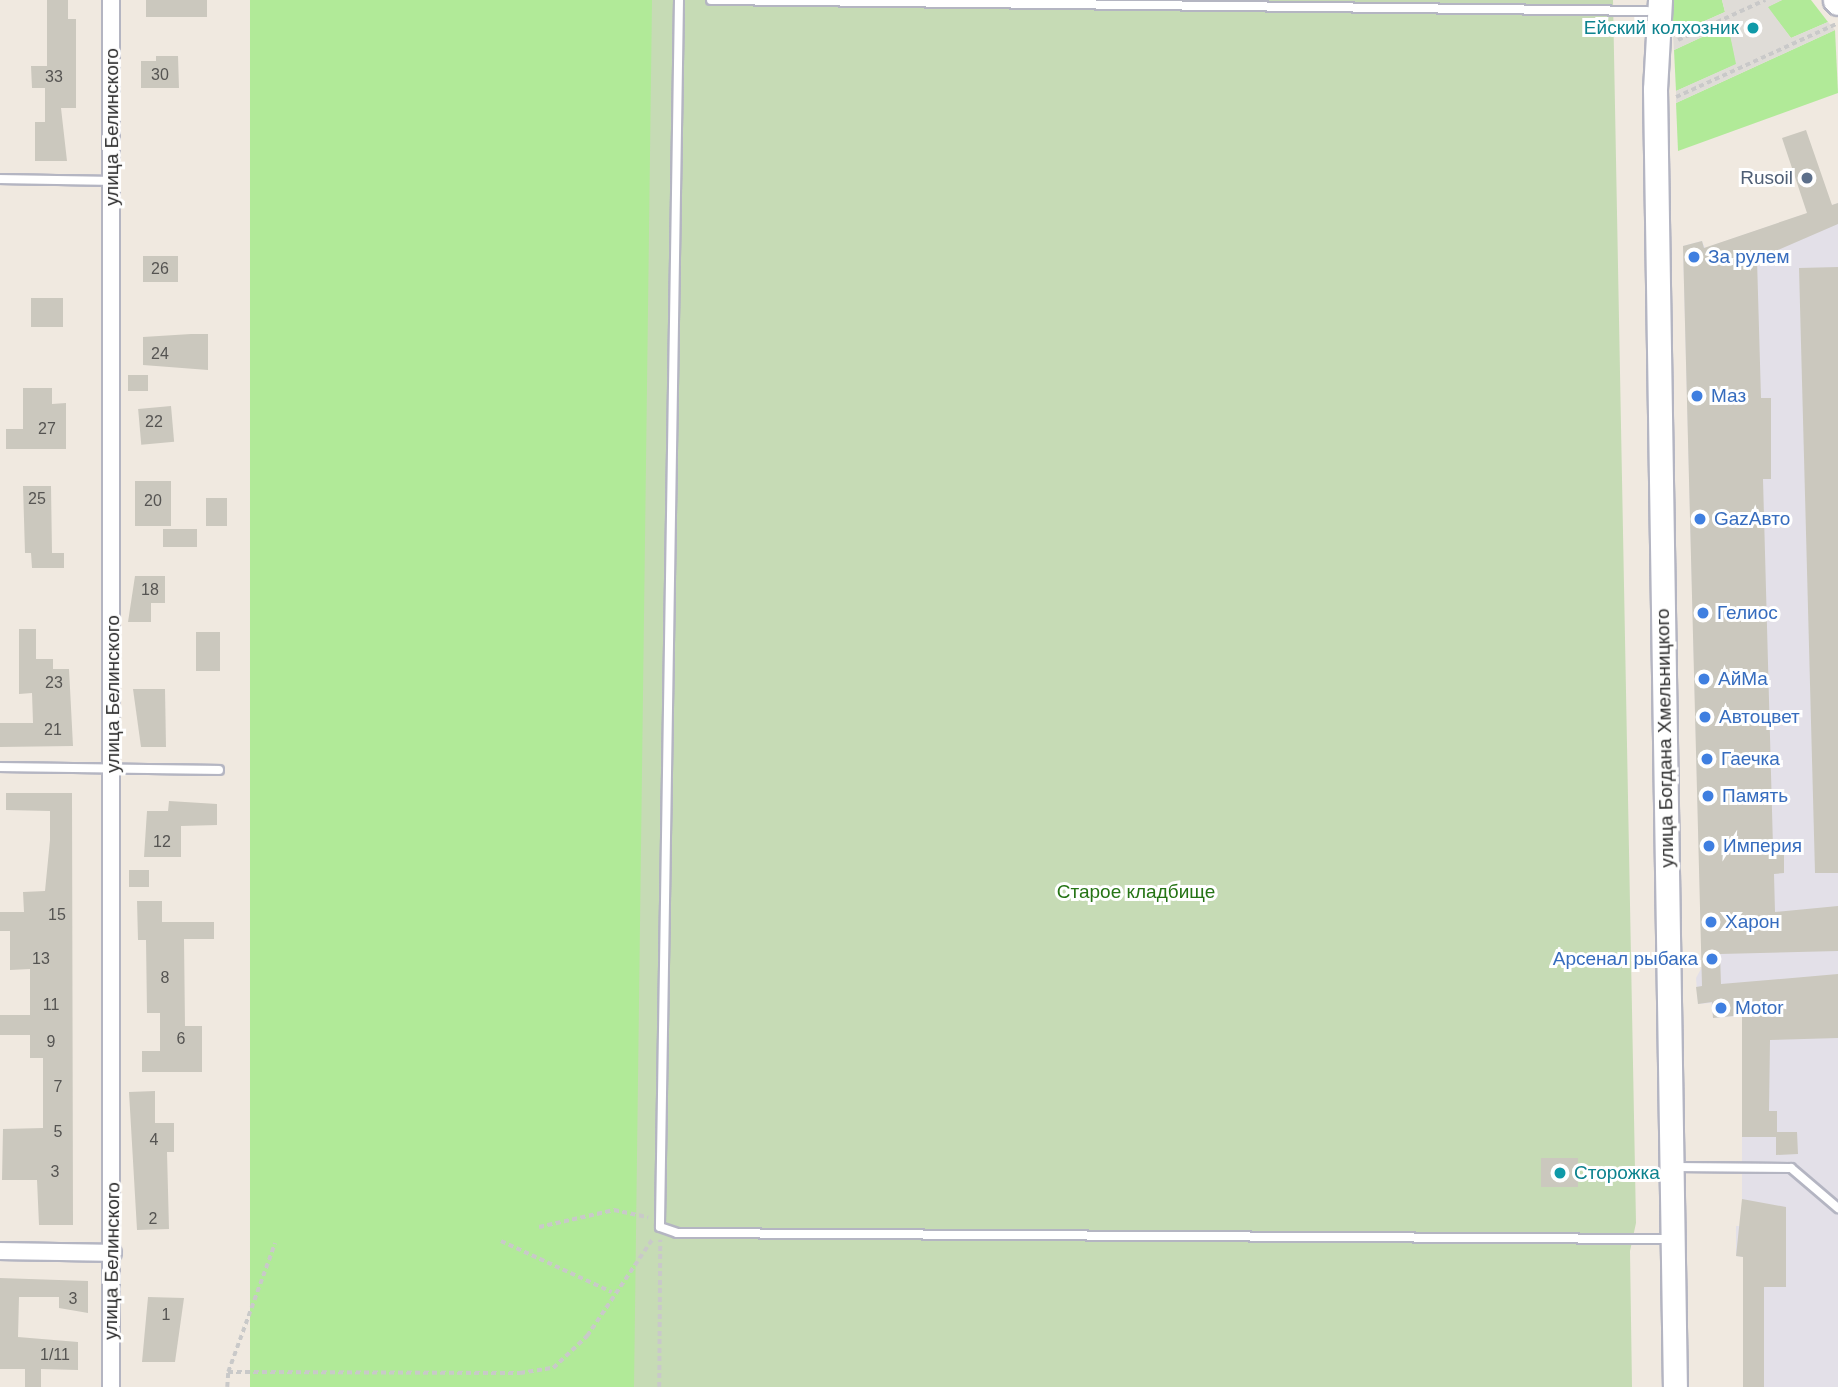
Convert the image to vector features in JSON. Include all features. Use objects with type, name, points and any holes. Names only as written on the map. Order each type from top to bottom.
[{"type":"main road","name":"улица Богдана Хмельницкого","points":[[1650,4],[1665,93],[1671,1167],[1675,1387]]},
{"type":"street","name":"улица Белинского","points":[[111,0],[111,1387]]},
{"type":"street","points":[[0,1251],[113,1254]]},
{"type":"lane","points":[[679,0],[660,1227],[1672,1239]]},
{"type":"lane","points":[[711,0],[1650,4]]},
{"type":"lane","points":[[0,179],[112,181]]},
{"type":"lane","points":[[0,767],[219,770]]},
{"type":"lane","points":[[1671,1167],[1791,1168],[1838,1208]]},
{"type":"path","points":[[1673,42],[1765,0]]},
{"type":"path","points":[[1665,93],[1838,23]]},
{"type":"path","points":[[539,1227],[632,1210],[660,1227]]},
{"type":"path","points":[[228,1371],[536,1371],[570,1355],[660,1227]]},
{"type":"path","points":[[659,1387],[660,1227]]},
{"type":"path","points":[[502,1241],[612,1292]]},
{"type":"path","points":[[227,1387],[228,1371],[275,1244]]},
{"type":"shaded area","points":[[1722,0],[1782,0],[1768,7],[1791,38],[1828,22],[1835,30],[1676,103],[1676,91],[1736,64],[1728,25],[1674,50],[1673,35],[1725,12]]},
{"type":"shaded area","points":[[1838,203],[1838,1387],[1743,1387],[1743,1257],[1736,1256],[1736,1226],[1742,1226],[1742,1016],[1713,1018],[1711,1003],[1698,1004],[1696,978],[1702,967],[1683,246],[1702,241],[1705,248]]},
{"type":"green space","points":[[250,0],[652,0],[652,1387],[250,1387]]},
{"type":"green space","name":"Старое кладбище","points":[[652,0],[1613,0],[1636,1223],[1630,1251],[1632,1387],[634,1387]]},
{"type":"green space","points":[[1673,0],[1722,0],[1725,12],[1673,35]]},
{"type":"green space","points":[[1782,0],[1811,0],[1828,22],[1791,38],[1767,7]]},
{"type":"green space","points":[[1728,25],[1737,64],[1676,91],[1674,50]]},
{"type":"green space","points":[[1835,30],[1838,93],[1678,151],[1676,103]]},
{"type":"building","points":[[47,0],[68,0],[68,19],[76,19],[76,108],[61,108],[67,161],[35,161],[35,122],[45,122],[45,88],[32,88],[31,66],[47,66]]},
{"type":"building","points":[[146,0],[207,0],[207,17],[146,17]]},
{"type":"building","points":[[156,56],[178,56],[179,88],[141,88],[141,61],[156,61]]},
{"type":"building","points":[[1806,130],[1832,205],[1838,203],[1838,224],[1757,259],[1761,398],[1771,398],[1771,479],[1763,479],[1773,847],[1784,847],[1784,873],[1774,874],[1775,912],[1838,906],[1838,951],[1720,954],[1721,984],[1838,974],[1838,1038],[1770,1040],[1769,1111],[1777,1111],[1777,1132],[1797,1132],[1798,1154],[1776,1155],[1776,1137],[1742,1137],[1742,1015],[1713,1018],[1712,1002],[1698,1004],[1696,987],[1702,986],[1683,246],[1702,241],[1704,248],[1807,213],[1782,138]]},
{"type":"building","points":[[143,256],[178,256],[178,282],[143,282]]},
{"type":"building","points":[[1838,267],[1838,873],[1815,873],[1799,268]]},
{"type":"building","points":[[31,298],[63,298],[63,327],[31,327]]},
{"type":"building","points":[[208,334],[208,370],[143,365],[143,337]]},
{"type":"building","points":[[128,375],[148,375],[148,391],[128,391]]},
{"type":"building","points":[[23,388],[52,388],[52,404],[66,403],[66,449],[6,449],[6,429],[23,429]]},
{"type":"building","points":[[171,406],[174,442],[141,445],[138,409]]},
{"type":"building","points":[[135,481],[171,481],[171,526],[135,526]]},
{"type":"building","points":[[23,486],[51,486],[52,553],[64,553],[64,568],[32,568],[31,553],[25,553]]},
{"type":"building","points":[[206,498],[227,498],[227,526],[206,526]]},
{"type":"building","points":[[163,529],[197,529],[197,547],[163,547]]},
{"type":"building","points":[[135,576],[165,576],[165,603],[151,603],[151,622],[128,622]]},
{"type":"building","points":[[19,629],[36,629],[36,659],[53,659],[53,669],[69,669],[73,746],[0,747],[0,723],[33,723],[32,693],[19,694]]},
{"type":"building","points":[[196,632],[220,632],[220,671],[196,671]]},
{"type":"building","points":[[133,689],[165,689],[166,747],[141,747]]},
{"type":"building","points":[[6,793],[72,793],[73,1225],[39,1225],[37,1180],[2,1180],[3,1129],[43,1128],[43,1058],[30,1058],[30,1035],[0,1035],[0,1015],[30,1015],[30,969],[10,970],[10,931],[0,931],[0,912],[24,912],[23,892],[45,891],[50,840],[50,811],[6,810]]},
{"type":"building","points":[[169,801],[217,804],[217,825],[181,826],[181,857],[144,857],[147,811],[168,811]]},
{"type":"building","points":[[129,870],[149,870],[149,887],[129,887]]},
{"type":"building","points":[[137,901],[162,901],[162,922],[214,922],[214,939],[184,939],[185,1026],[202,1026],[202,1072],[142,1072],[142,1051],[160,1051],[160,1013],[147,1013],[146,940],[138,940]]},
{"type":"building","points":[[155,1091],[155,1123],[174,1123],[174,1152],[167,1152],[169,1229],[137,1230],[129,1092]]},
{"type":"building","name":"Сторожка","points":[[1541,1158],[1578,1158],[1578,1187],[1541,1187]]},
{"type":"building","points":[[1742,1199],[1786,1207],[1786,1287],[1764,1287],[1764,1387],[1743,1387],[1743,1257],[1736,1256]]},
{"type":"building","points":[[0,1278],[88,1281],[88,1313],[59,1308],[59,1297],[19,1297],[18,1337],[78,1342],[78,1370],[41,1369],[41,1387],[25,1387],[25,1369],[0,1369]]},
{"type":"building","points":[[148,1297],[184,1298],[175,1362],[142,1362]]},
{"type":"place","name":"Ейский колхозник","points":[[1753,28]]},
{"type":"place","name":"Rusoil","points":[[1807,178]]},
{"type":"place","name":"За рулем","points":[[1694,257]]},
{"type":"place","name":"Маз","points":[[1697,396]]},
{"type":"place","name":"GazАвто","points":[[1700,519]]},
{"type":"place","name":"Гелиос","points":[[1703,613]]},
{"type":"place","name":"АйМа","points":[[1704,679]]},
{"type":"place","name":"Автоцвет","points":[[1705,717]]},
{"type":"place","name":"Гаечка","points":[[1707,759]]},
{"type":"place","name":"Память","points":[[1708,796]]},
{"type":"place","name":"Империя","points":[[1709,846]]},
{"type":"place","name":"Харон","points":[[1711,922]]},
{"type":"place","name":"Арсенал рыбака","points":[[1712,959]]},
{"type":"place","name":"Motor","points":[[1721,1008]]},
{"type":"place","name":"Сторожка","points":[[1560,1173]]}]
